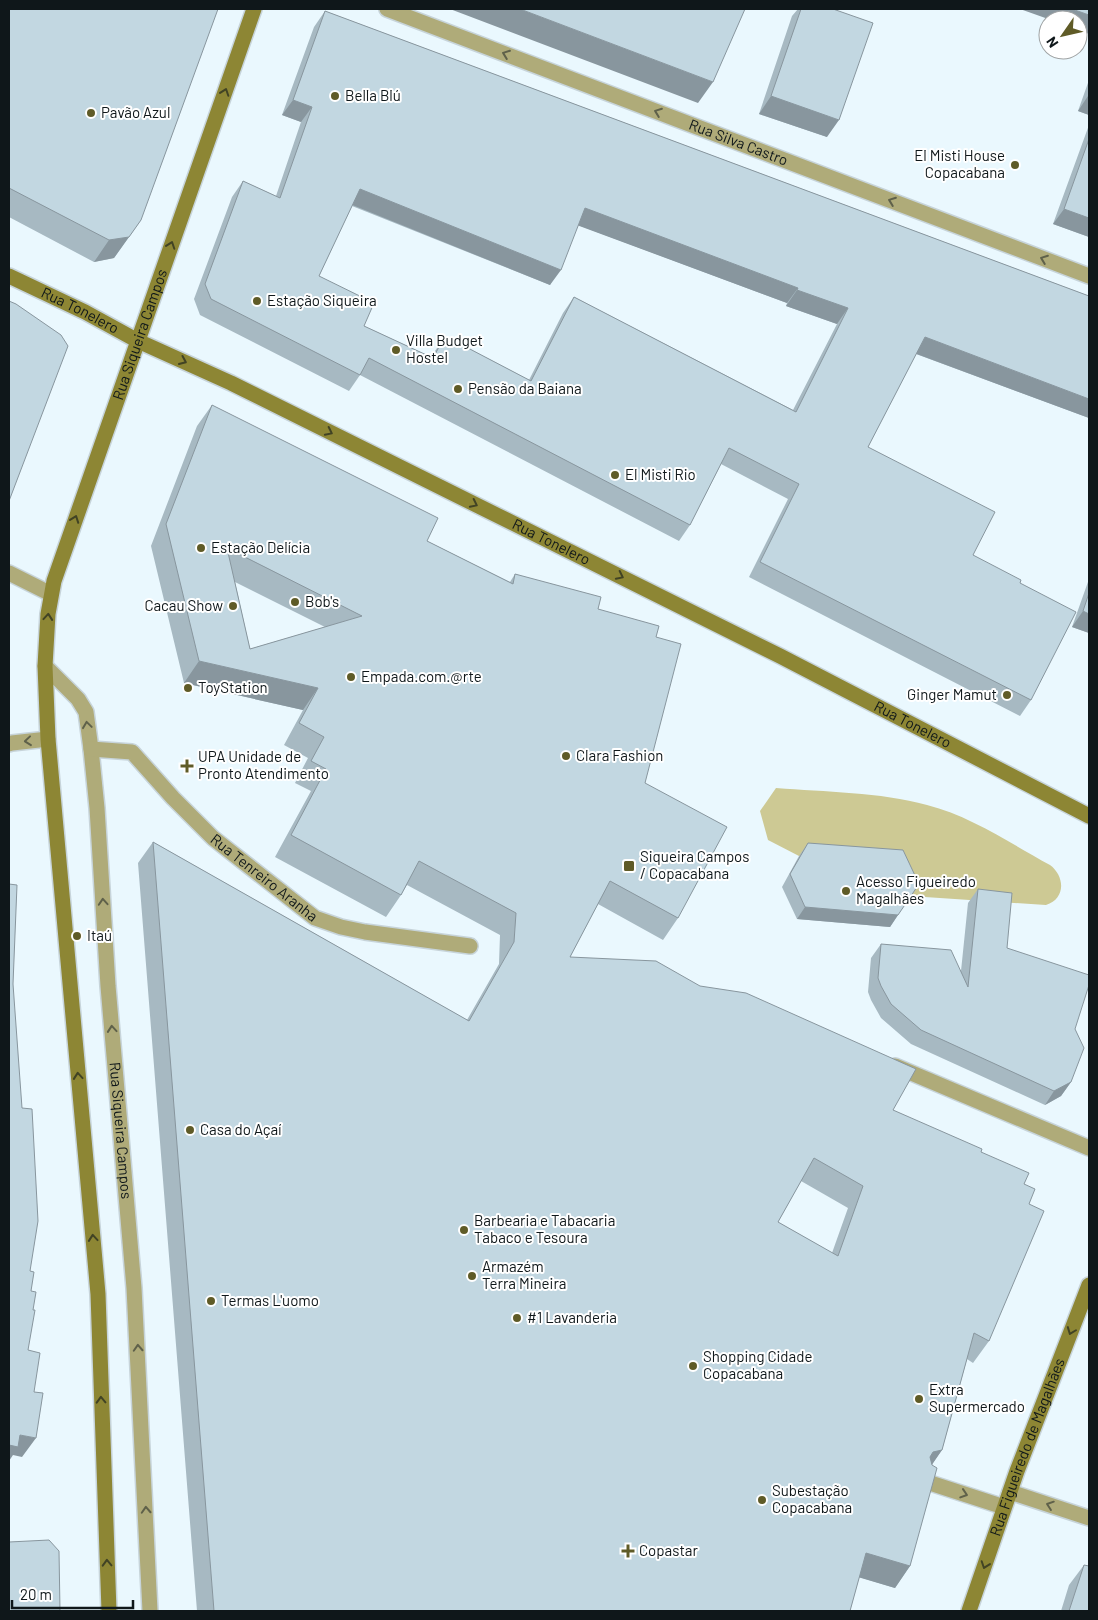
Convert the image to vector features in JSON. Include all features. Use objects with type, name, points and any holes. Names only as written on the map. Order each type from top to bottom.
[{"type":"main road","name":"Rua Siqueira Campos","points":[[109,1611],[98,1294],[48,739],[45,666],[51,594],[59,565],[254,9]]},
{"type":"main road","name":"Rua Tonelero","points":[[9,276],[77,308],[138,341],[231,383],[762,647],[1089,816]]},
{"type":"main road","name":"Rua Figueiredo de Magalhães","points":[[969,1611],[1004,1507],[1089,1285]]},
{"type":"street","name":"Rua Silva Castro","points":[[387,9],[1089,276]]},
{"type":"street","points":[[9,573],[51,594]]},
{"type":"street","name":"Rua Siqueira Campos","points":[[45,666],[78,699],[86,712],[91,749],[97,808],[108,986],[134,1288],[150,1611]]},
{"type":"street","points":[[9,744],[12,742],[48,739]]},
{"type":"street","name":"Rua Tenreiro Aranha","points":[[91,749],[132,752],[173,798],[213,838],[315,918],[341,928],[470,946]]},
{"type":"street","points":[[879,1059],[1089,1148]]},
{"type":"street","points":[[924,1481],[1004,1507]]},
{"type":"street","points":[[1010,1492],[1089,1518]]},
{"type":"shaded area","points":[[776,788],[890,797],[943,810],[975,823],[1050,865],[1059,875],[1061,881],[1060,893],[1053,902],[1046,905],[910,896],[895,862],[799,856],[768,840],[760,811]]},
{"type":"building","name":"Pavão Azul","points":[[9,9],[218,9],[141,220],[129,237],[109,240],[9,188]]},
{"type":"building","points":[[520,9],[745,9],[713,82]]},
{"type":"building","points":[[801,9],[833,9],[873,23],[839,120],[771,96]]},
{"type":"building","points":[[1072,9],[1089,9],[1089,15],[1088,10]]},
{"type":"building","points":[[325,11],[1089,296],[1089,399],[925,337],[868,447],[995,512],[973,555],[1021,580],[1020,583],[1076,612],[1031,700],[760,562],[799,484],[729,448],[690,525],[369,358],[360,375],[211,299],[205,284],[243,181],[280,198],[312,107],[293,100]],"holes":[[[360,189],[561,270],[585,208],[848,308],[796,412],[574,297],[531,381],[445,336],[433,358],[364,326],[374,303],[319,276]]]},
{"type":"building","points":[[1089,139],[1089,218],[1064,209]]},
{"type":"building","points":[[9,301],[61,335],[68,346],[9,501]]},
{"type":"building","points":[[212,405],[438,518],[427,541],[513,584],[515,574],[601,597],[598,609],[659,626],[656,637],[681,644],[645,783],[727,827],[678,918],[610,881],[570,957],[656,961],[700,986],[746,993],[916,1069],[893,1110],[982,1149],[981,1152],[1029,1173],[1024,1184],[1035,1189],[1029,1204],[1044,1211],[989,1341],[974,1333],[942,1450],[933,1452],[930,1457],[932,1465],[937,1468],[910,1566],[866,1553],[850,1611],[214,1611],[153,842],[469,1021],[514,942],[516,913],[419,861],[401,895],[291,835],[326,769],[311,761],[324,737],[299,723],[318,688],[199,661],[166,524]],"holes":[[[227,548],[362,616],[250,649]],[[814,1158],[863,1186],[838,1256],[778,1222]]]},
{"type":"building","points":[[1089,593],[1089,614],[1083,611]]},
{"type":"building","name":"Acesso Figueiredo Magalhães","points":[[808,843],[903,850],[919,884],[898,915],[805,907],[790,874]]},
{"type":"building","points":[[9,884],[17,885],[13,984],[22,1108],[32,1109],[38,1221],[30,1271],[34,1272],[31,1291],[36,1292],[28,1350],[40,1353],[34,1392],[43,1393],[36,1438],[20,1435],[18,1447],[9,1445]]},
{"type":"building","points":[[978,889],[1012,893],[1007,948],[1089,975],[1089,985],[1075,1029],[1084,1048],[1071,1082],[1054,1091],[921,1030],[891,1004],[881,986],[878,978],[881,944],[951,950],[968,987]]},
{"type":"building","points":[[49,1540],[59,1551],[60,1611],[9,1611],[9,1542]]},
{"type":"building","points":[[1084,1565],[1089,1566],[1089,1611],[1069,1611]]},
{"type":"place","name":"Bella Blú","points":[[335,96]]},
{"type":"place","name":"Pavão Azul","points":[[91,113]]},
{"type":"place","name":"El Misti House Copacabana","points":[[1015,165]]},
{"type":"place","name":"Estação Siqueira","points":[[257,301]]},
{"type":"place","name":"Villa Budget Hostel","points":[[396,350]]},
{"type":"place","name":"Pensão da Baiana","points":[[458,389]]},
{"type":"place","name":"El Misti Rio","points":[[615,475]]},
{"type":"place","name":"Estação Delícia","points":[[201,548]]},
{"type":"place","name":"Bob's","points":[[295,602]]},
{"type":"place","name":"Cacau Show","points":[[233,606]]},
{"type":"place","name":"Empada.com.@rte","points":[[351,677]]},
{"type":"place","name":"ToyStation","points":[[188,688]]},
{"type":"place","name":"Ginger Mamut","points":[[1007,695]]},
{"type":"place","name":"Clara Fashion","points":[[566,756]]},
{"type":"place","name":"UPA Unidade de Pronto Atendimento","points":[[187,766]]},
{"type":"place","name":"Siqueira Campos / Copacabana","points":[[629,866]]},
{"type":"place","name":"Acesso Figueiredo Magalhães","points":[[846,891]]},
{"type":"place","name":"Itaú","points":[[77,936]]},
{"type":"place","name":"Casa do Açaí","points":[[190,1130]]},
{"type":"place","name":"Barbearia e Tabacaria Tabaco e Tesoura","points":[[464,1230]]},
{"type":"place","name":"Armazém Terra Mineira","points":[[472,1276]]},
{"type":"place","name":"Termas L'uomo","points":[[211,1301]]},
{"type":"place","name":"#1 Lavanderia","points":[[517,1318]]},
{"type":"place","name":"Shopping Cidade Copacabana","points":[[693,1366]]},
{"type":"place","name":"Extra Supermercado","points":[[919,1399]]},
{"type":"place","name":"Subestação Copacabana","points":[[762,1500]]},
{"type":"place","name":"Copastar","points":[[628,1551]]}]
